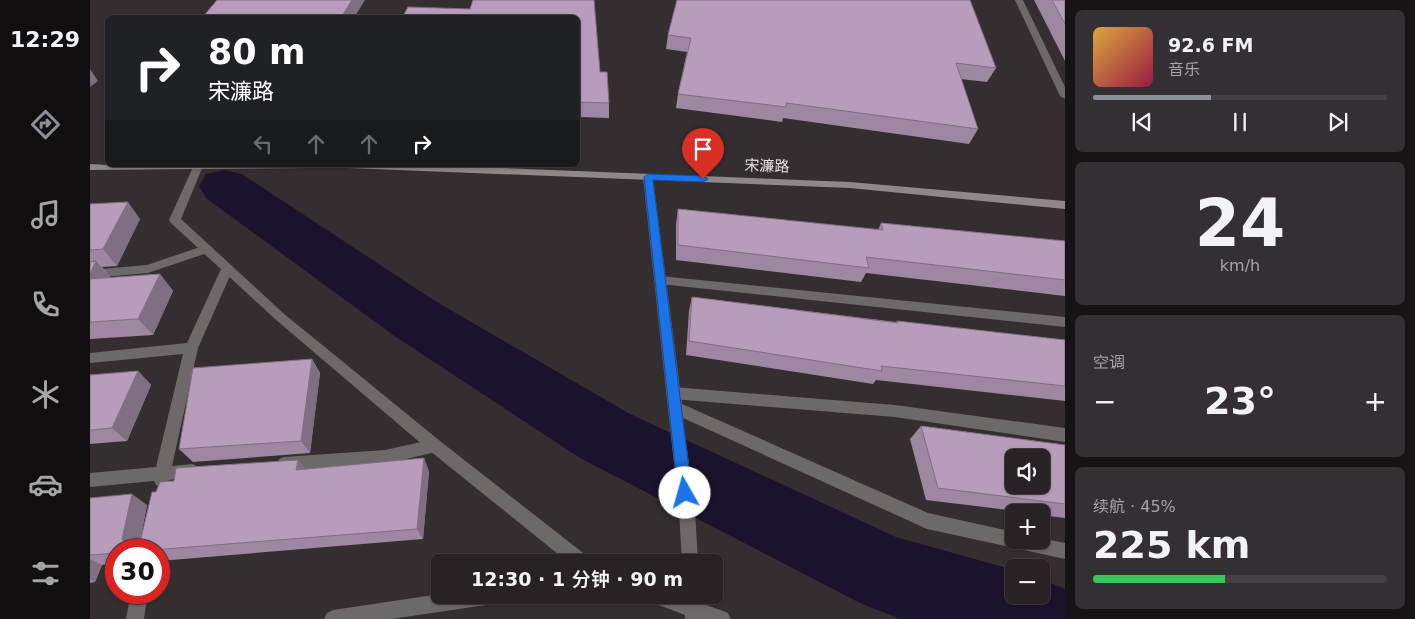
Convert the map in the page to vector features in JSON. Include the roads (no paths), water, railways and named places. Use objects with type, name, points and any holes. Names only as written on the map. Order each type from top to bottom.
[{"type":"street","points":[[1019,0],[1065,96]]},
{"type":"street","points":[[90,167],[105,167]]},
{"type":"street","points":[[198,167],[175,220],[279,316],[435,446],[571,554]]},
{"type":"street","name":"宋濂路","points":[[398,167],[850,184],[1065,205]]},
{"type":"street","points":[[648,177],[687,510],[690,554]]},
{"type":"street","points":[[90,274],[148,269],[206,249]]},
{"type":"street","points":[[159,492],[191,348],[228,269]]},
{"type":"street","points":[[660,280],[1065,322]]},
{"type":"street","points":[[90,358],[191,348]]},
{"type":"street","points":[[673,392],[895,411],[1065,435]]},
{"type":"street","points":[[675,408],[926,521],[1005,538]]},
{"type":"street","points":[[269,465],[385,457],[435,446]]},
{"type":"street","points":[[90,480],[211,469]]},
{"type":"street","points":[[1050,547],[1065,550]]},
{"type":"street","points":[[136,619],[138,604]]},
{"type":"street","points":[[333,619],[433,604]]},
{"type":"street","points":[[693,607],[722,619]]},
{"type":"waterway","points":[[224,186],[414,318],[605,436],[888,575],[1037,619]]}]
